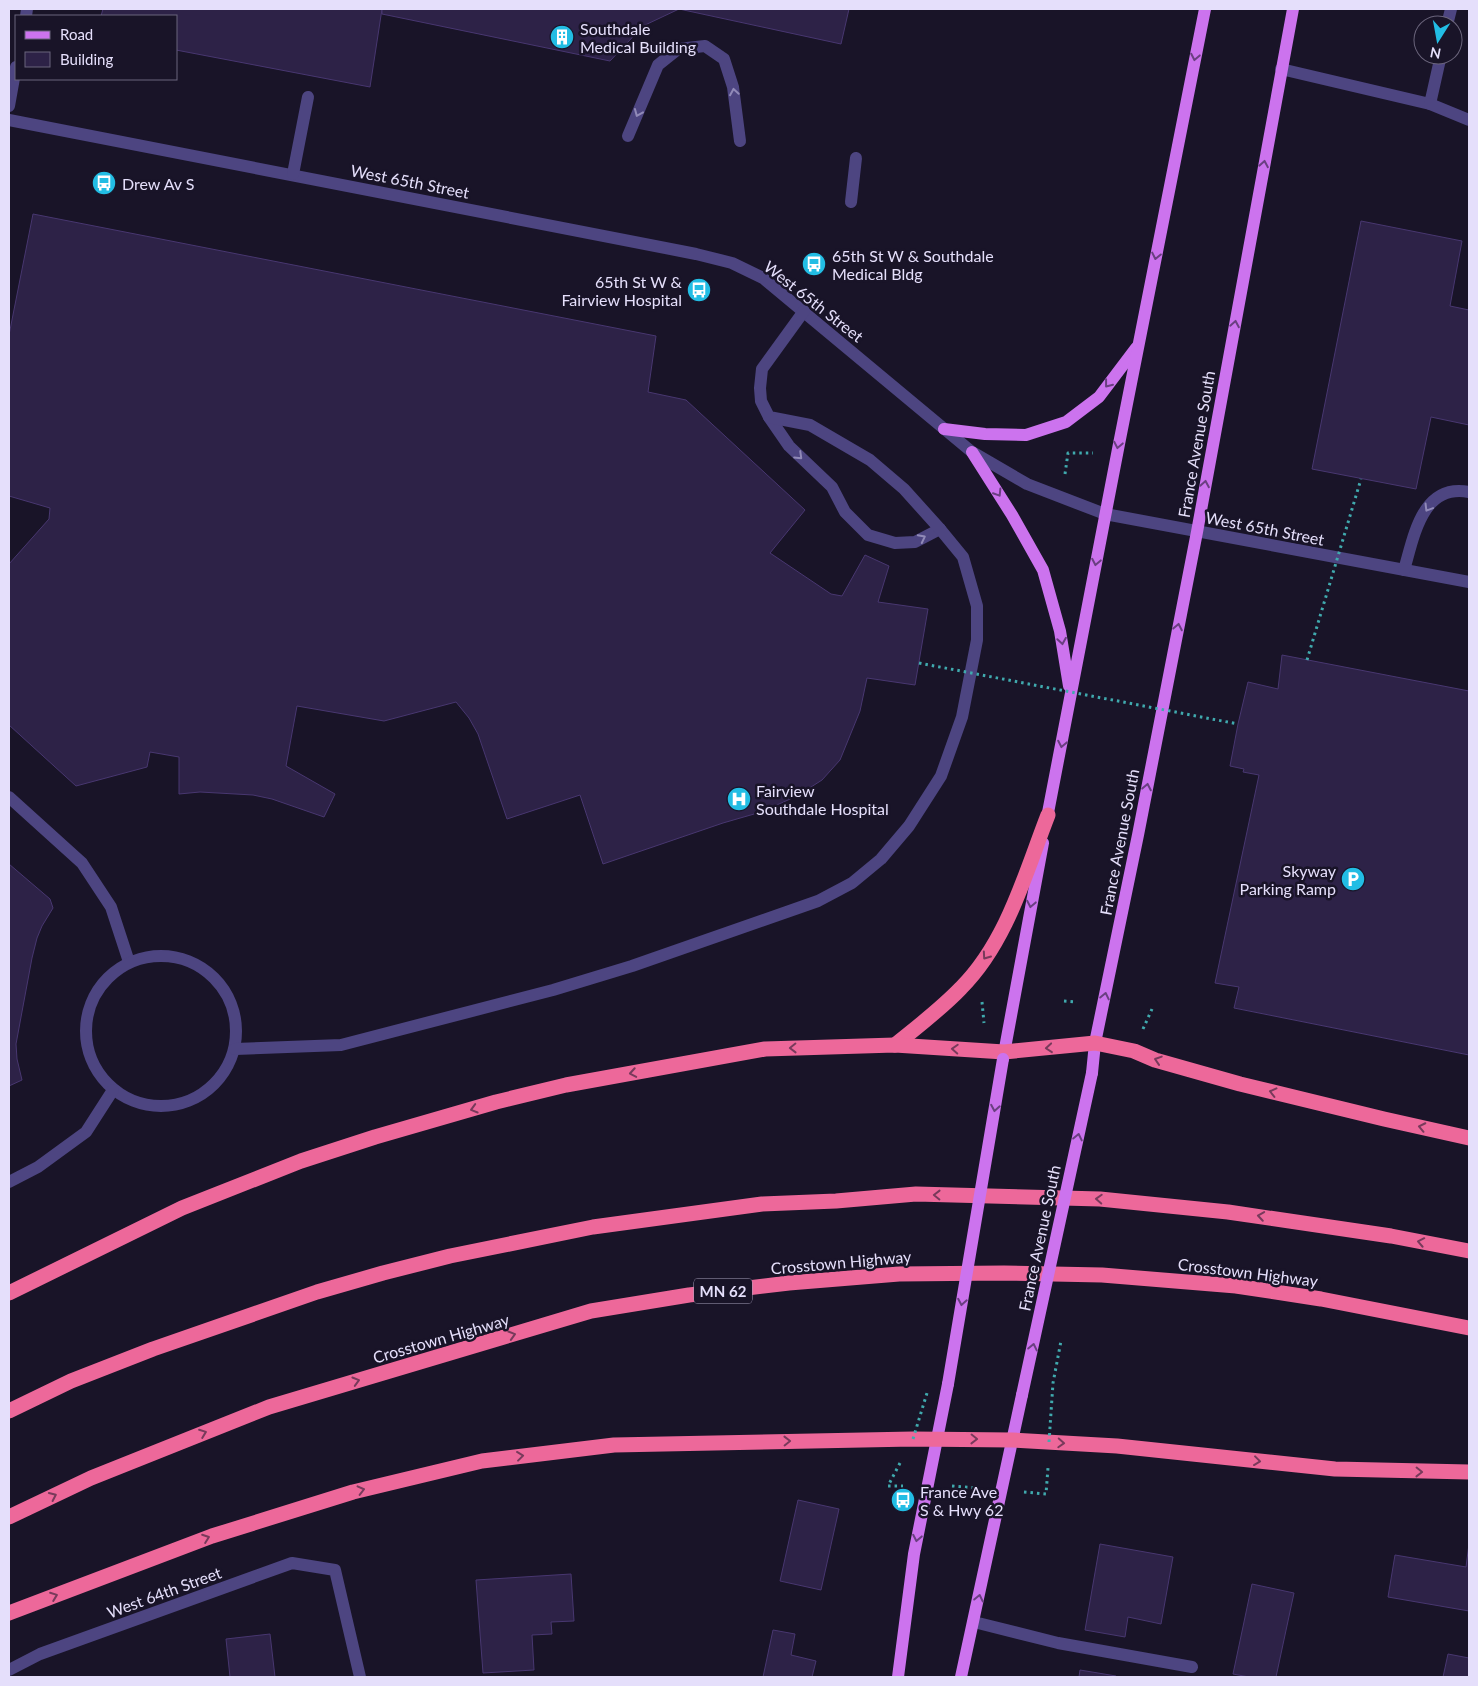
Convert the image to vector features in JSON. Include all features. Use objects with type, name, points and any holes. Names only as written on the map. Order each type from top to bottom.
[{"type":"highway","points":[[895,1045],[966,983],[988,954],[1009,917],[1048,816]]},
{"type":"highway","points":[[9,1293],[182,1208],[301,1161],[375,1137],[496,1102],[566,1085],[765,1049],[895,1045],[985,1050],[1004,1056],[1095,1044],[1134,1050],[1155,1060],[1240,1084],[1469,1138]]},
{"type":"highway","points":[[9,1411],[71,1382],[153,1349],[317,1292],[383,1273],[450,1256],[593,1227],[762,1204],[836,1201],[916,1194],[1100,1199],[1228,1212],[1391,1236],[1469,1251]]},
{"type":"highway","name":"Crosstown Highway","points":[[9,1517],[91,1478],[269,1407],[591,1311],[689,1295],[789,1283],[899,1274],[1004,1273],[1102,1275],[1245,1288],[1321,1299],[1469,1328]]},
{"type":"highway","points":[[9,1613],[212,1536],[353,1492],[482,1461],[614,1445],[936,1438],[1012,1440],[1117,1446],[1335,1469],[1469,1472]]},
{"type":"main road","points":[[898,1677],[914,1554],[926,1486],[948,1384],[1004,1056],[1048,816],[1105,514],[1205,9]]},
{"type":"main road","name":"France Avenue South","points":[[961,1677],[1092,1073],[1095,1044],[1197,532],[1293,9]]},
{"type":"main road","points":[[944,429],[985,434],[1026,435],[1066,422],[1099,397],[1138,346]]},
{"type":"main road","points":[[972,452],[1012,515],[1043,570],[1060,631],[1071,696]]},
{"type":"street","points":[[628,136],[658,65],[678,49],[705,46],[724,59],[733,87],[740,141]]},
{"type":"street","points":[[1430,104],[1439,65]]},
{"type":"street","points":[[1281,70],[1430,104],[1469,120]]},
{"type":"street","points":[[9,106],[15,73]]},
{"type":"street","points":[[293,174],[308,97]]},
{"type":"street","name":"West 65th Street","points":[[9,120],[293,174],[696,254],[732,263],[763,278],[972,452],[1028,484],[1105,514],[1469,582]]},
{"type":"street","points":[[851,202],[856,158]]},
{"type":"street","points":[[804,312],[762,369],[760,388],[762,400],[769,418],[789,446],[832,487],[845,512],[868,535],[895,543],[915,542],[940,529]]},
{"type":"street","points":[[235,1049],[341,1045],[553,990],[632,966],[818,902],[852,883],[881,859],[909,826],[942,776],[962,717],[977,640],[977,606],[963,557],[904,489],[870,460],[810,425],[769,418]]},
{"type":"street","points":[[1404,570],[1418,525],[1433,499],[1444,492],[1469,492]]},
{"type":"street","points":[[9,797],[82,863],[111,907],[129,962]]},
{"type":"street","points":[[152,956],[177,957],[200,966],[218,981],[231,1002],[237,1025],[235,1049],[225,1072],[208,1091],[185,1103],[160,1107],[135,1102],[113,1090],[97,1071],[87,1047],[86,1022],[94,997],[108,977],[129,962],[152,956]]},
{"type":"street","points":[[9,1182],[38,1167],[86,1132],[113,1090]]},
{"type":"street","name":"West 64th Street","points":[[9,1670],[40,1654],[292,1563],[335,1570],[360,1677]]},
{"type":"street","points":[[974,1622],[1058,1643],[1192,1668]]},
{"type":"path","points":[[1065,474],[1068,453],[1094,453]]},
{"type":"path","points":[[1308,660],[1361,479]]},
{"type":"path","points":[[919,663],[1238,724]]},
{"type":"path","points":[[966,983],[982,997],[985,1050]]},
{"type":"path","points":[[1064,1001],[1077,1002]]},
{"type":"path","points":[[888,1486],[965,1486],[1046,1494]]},
{"type":"building","points":[[103,9],[382,9],[370,87],[178,50],[178,15],[101,15]]},
{"type":"building","name":"Southdale Medical Building","points":[[382,9],[679,9],[643,26],[610,61],[382,14]]},
{"type":"building","points":[[679,9],[849,9],[841,44]]},
{"type":"building","points":[[33,214],[656,336],[648,392],[686,400],[805,510],[770,553],[831,594],[842,596],[865,555],[889,566],[878,602],[928,609],[915,685],[867,678],[860,711],[840,760],[822,780],[797,796],[761,812],[603,864],[580,795],[507,819],[478,734],[469,718],[456,702],[384,721],[297,706],[286,766],[335,794],[324,817],[272,799],[253,795],[200,792],[179,794],[179,757],[150,752],[147,767],[76,786],[9,725],[9,564],[49,519],[50,508],[9,496],[9,335]]},
{"type":"building","points":[[1361,221],[1462,241],[1450,306],[1469,310],[1469,425],[1431,417],[1416,489],[1312,469]]},
{"type":"building","name":"Skyway Parking Ramp","points":[[1282,655],[1469,691],[1469,1055],[1234,1008],[1239,987],[1215,983],[1259,775],[1243,772],[1244,769],[1230,766],[1238,724],[1248,682],[1278,689]]},
{"type":"building","points":[[9,864],[50,899],[53,908],[37,938],[16,1044],[22,1080],[9,1086]]},
{"type":"building","points":[[798,1500],[839,1509],[821,1590],[780,1581]]},
{"type":"building","points":[[1100,1544],[1173,1557],[1161,1624],[1128,1617],[1125,1637],[1085,1630]]},
{"type":"building","points":[[1469,1544],[1469,1611],[1388,1597],[1395,1555],[1466,1567]]},
{"type":"building","points":[[571,1574],[574,1621],[551,1622],[552,1634],[532,1635],[534,1670],[483,1673],[476,1580]]},
{"type":"building","points":[[1252,1584],[1294,1593],[1276,1677],[1249,1677],[1233,1674]]},
{"type":"building","points":[[773,1630],[795,1634],[791,1655],[816,1661],[812,1677],[763,1677]]},
{"type":"building","points":[[270,1634],[275,1677],[230,1677],[226,1639]]},
{"type":"building","points":[[1448,1654],[1469,1658],[1469,1677],[1443,1677]]},
{"type":"building","points":[[1080,1670],[1116,1676],[1116,1677],[1079,1677]]},
{"type":"place","name":"Southdale Medical Building","points":[[562,37]]},
{"type":"place","name":"Drew Av S","points":[[104,183]]},
{"type":"place","name":"65th St W & Southdale Medical Bldg","points":[[814,264]]},
{"type":"place","name":"65th St W & Fairview Hospital","points":[[699,290]]},
{"type":"place","name":"Fairview Southdale Hospital","points":[[739,799]]},
{"type":"place","name":"Skyway Parking Ramp","points":[[1353,879]]},
{"type":"place","name":"France Ave S & Hwy 62","points":[[903,1500]]}]
